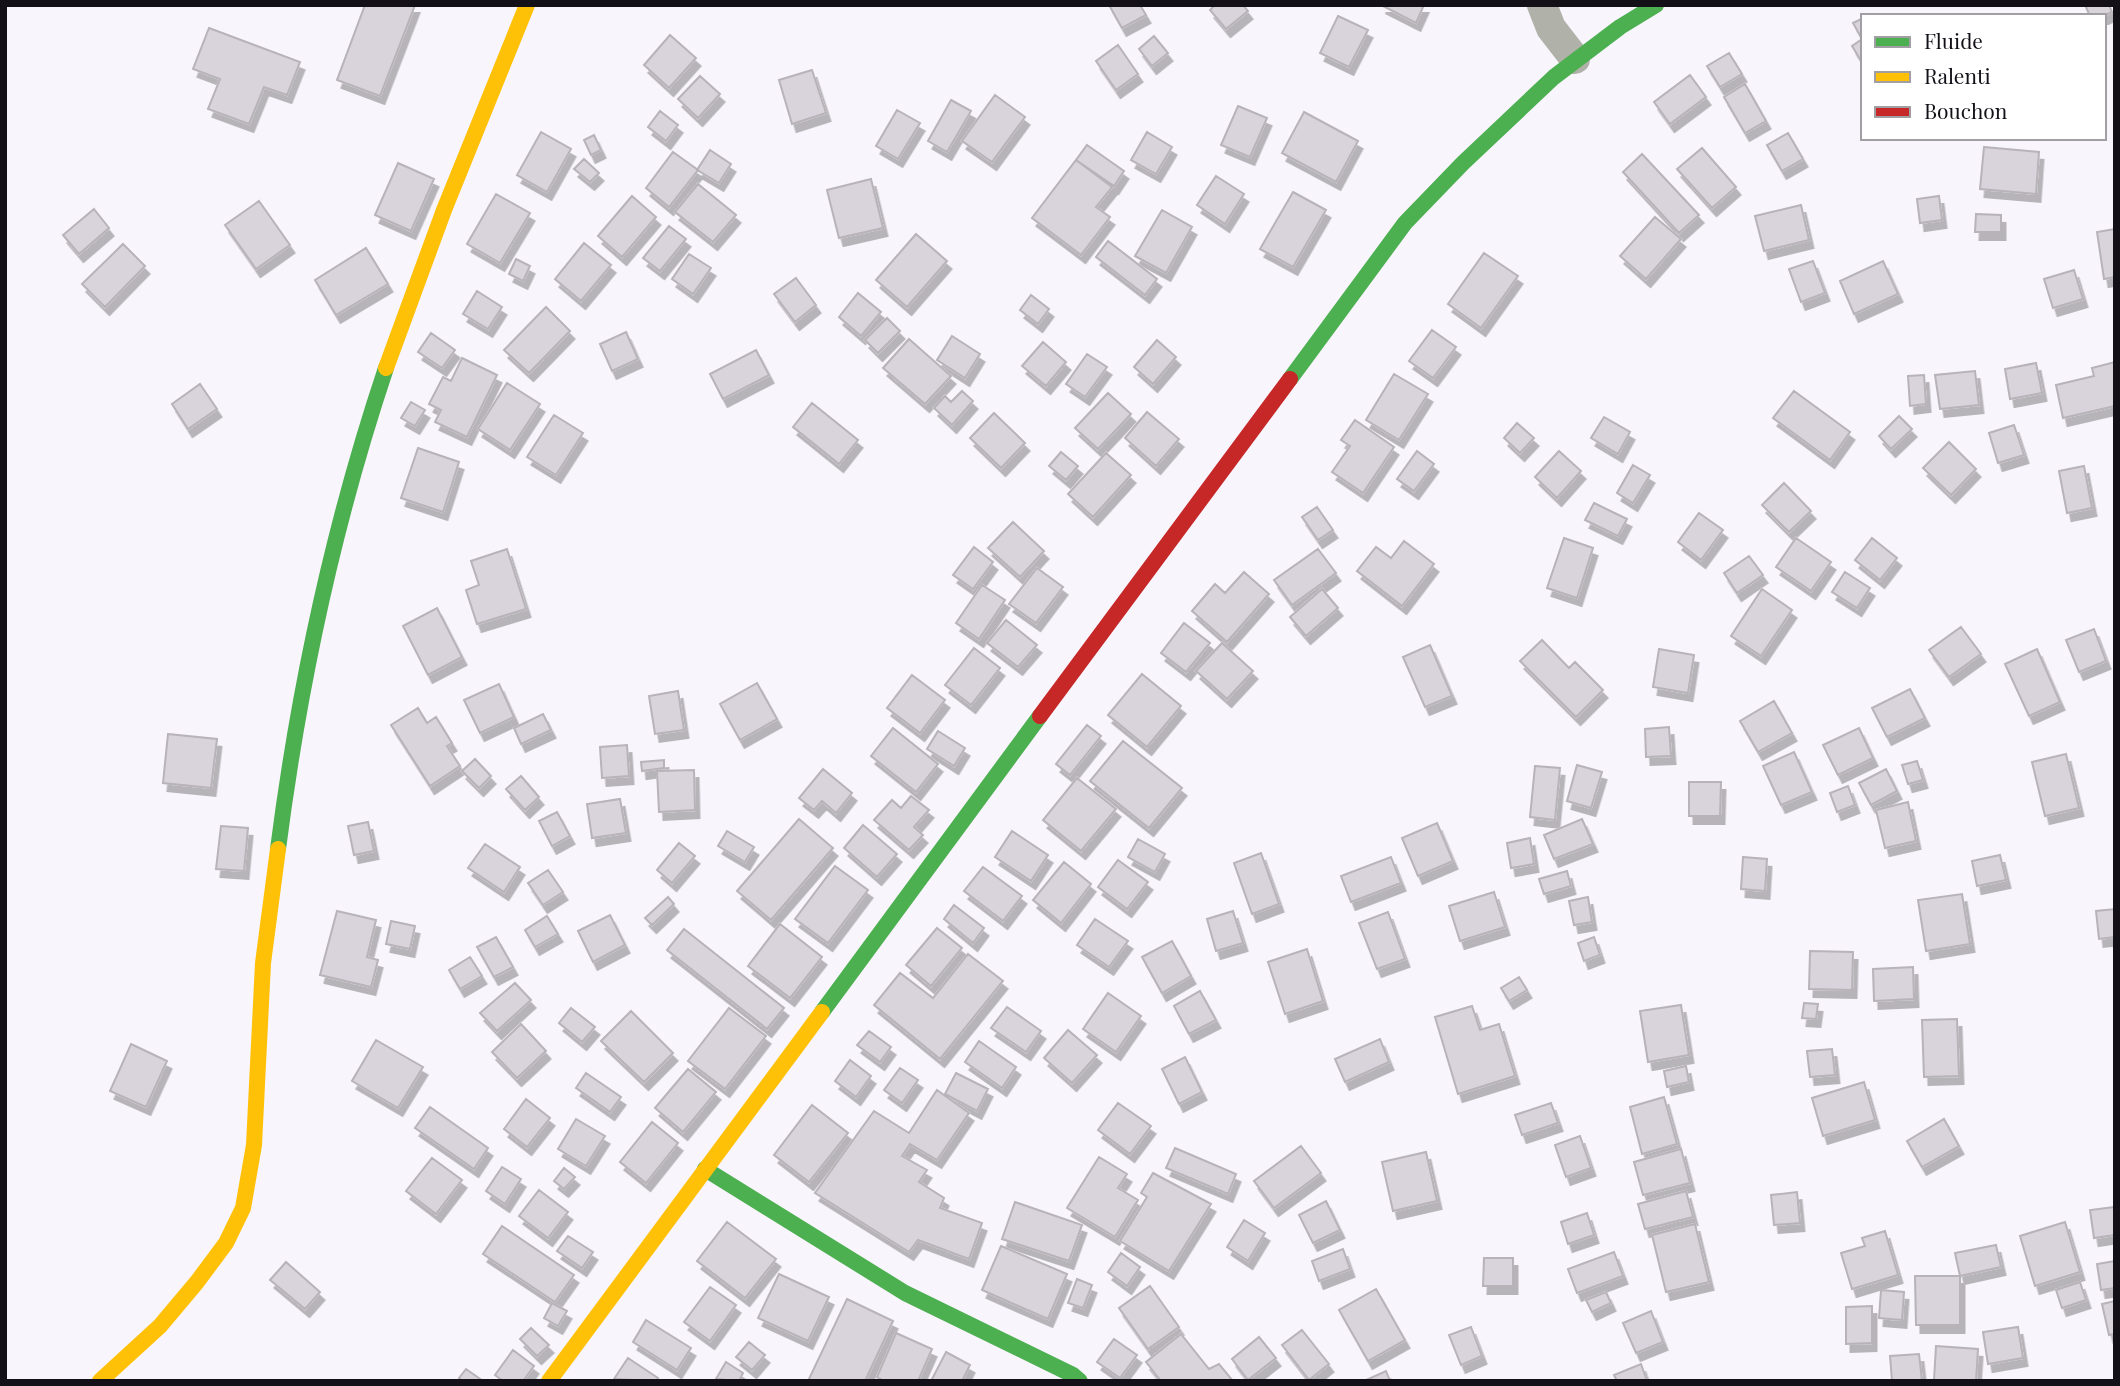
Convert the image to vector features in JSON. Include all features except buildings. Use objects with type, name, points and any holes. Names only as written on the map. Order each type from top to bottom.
[{"type":"main road","points":[[100,1381],[160,1326],[197,1282],[226,1243],[243,1208],[254,1145],[263,963],[283,811],[305,683],[330,568],[369,419],[404,315],[527,5]]},
{"type":"main road","points":[[549,1381],[1405,223],[1490,134],[1575,59],[1656,5]]},
{"type":"main road","points":[[705,1169],[905,1293],[1080,1381]]},
{"type":"street","points":[[1542,5],[1550,28],[1575,59]]},
{"type":"traffic: fast","points":[[1290,379],[1405,223],[1463,163],[1554,77],[1620,27],[1656,5]]},
{"type":"traffic: fast","points":[[278,849],[296,727],[320,605],[350,486],[386,368]]},
{"type":"traffic: fast","points":[[822,1012],[1040,716]]},
{"type":"traffic: fast","points":[[705,1169],[905,1293],[1073,1375],[1080,1381]]},
{"type":"traffic: slow","points":[[386,368],[444,210],[527,5]]},
{"type":"traffic: slow","points":[[100,1381],[160,1326],[197,1282],[226,1243],[243,1208],[254,1145],[263,963],[278,849]]},
{"type":"traffic: slow","points":[[549,1381],[822,1012]]},
{"type":"traffic: jam","points":[[1040,716],[1290,379]]}]
